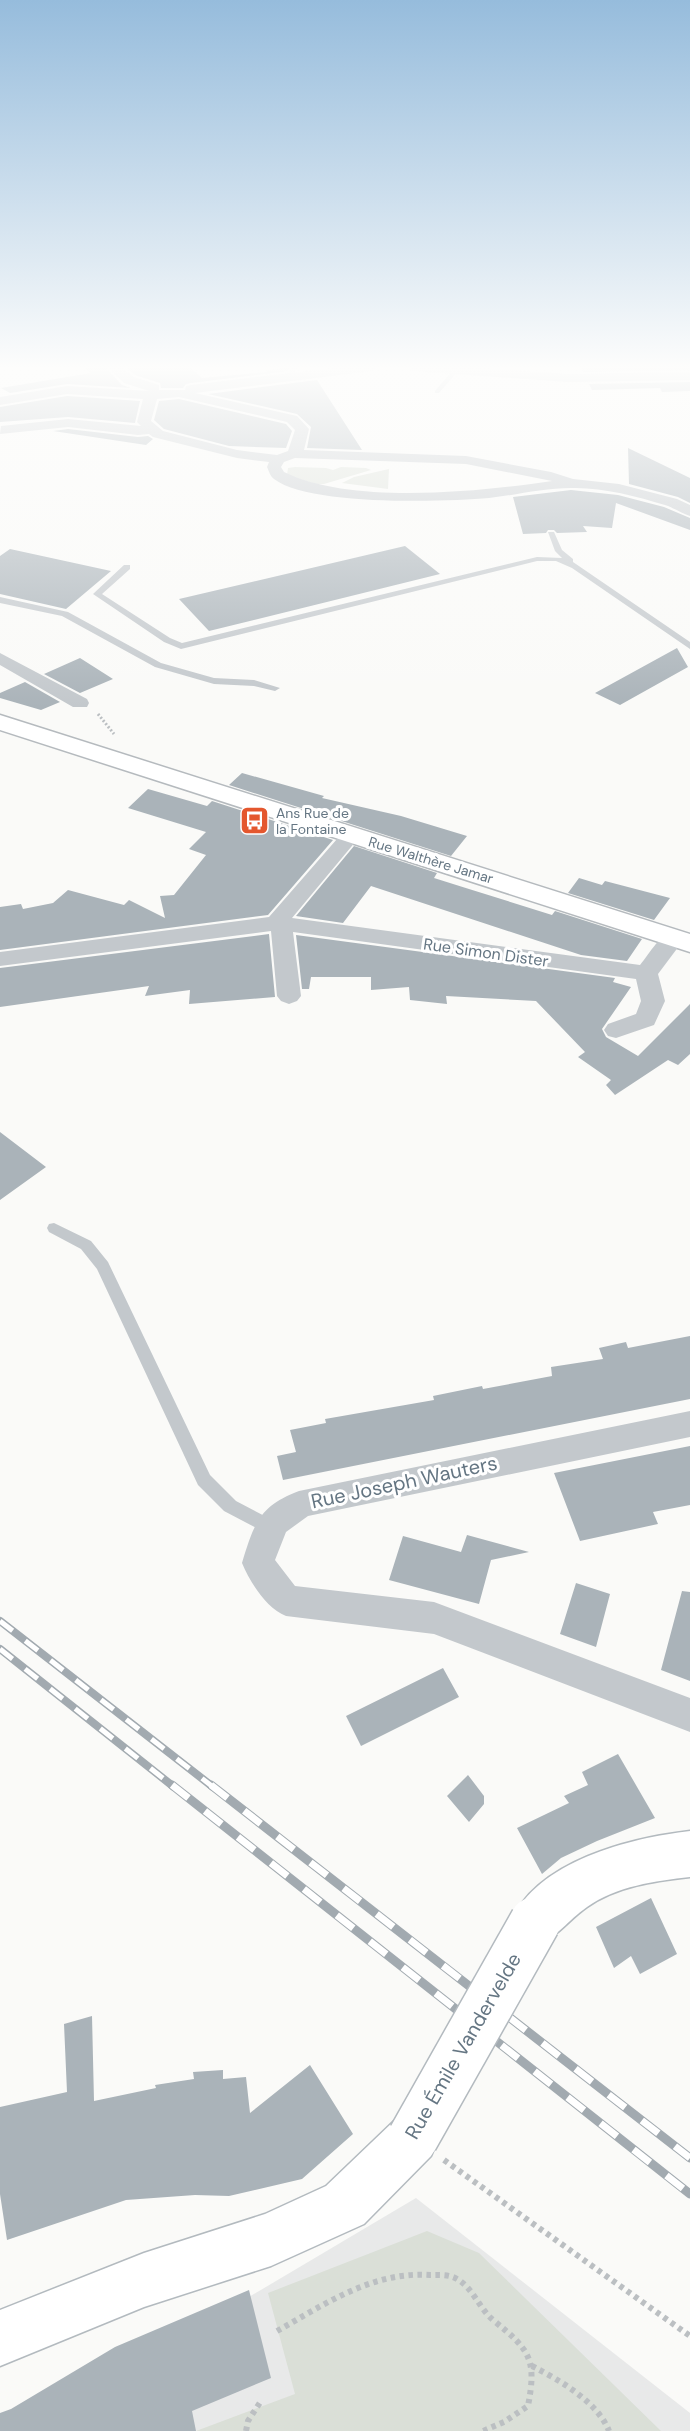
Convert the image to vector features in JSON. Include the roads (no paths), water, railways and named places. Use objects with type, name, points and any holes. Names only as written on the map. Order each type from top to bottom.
[{"type":"main road","name":"Rue Walthère Jamar","points":[[0,722],[682,940]]},
{"type":"main road","name":"Rue Émile Vandervelde","points":[[0,2338],[144,2280],[271,2239],[345,2205],[413,2138],[535,1922],[576,1887],[610,1872],[658,1857],[690,1854]]},
{"type":"street","points":[[288,480],[297,485],[384,497],[430,498],[511,492],[571,483]]},
{"type":"street","points":[[563,480],[619,489],[672,502],[690,511]]},
{"type":"street","points":[[0,658],[80,703]]},
{"type":"street","points":[[289,996],[278,923],[351,835]]},
{"type":"street","name":"Rue Simon Dister","points":[[0,959],[278,923],[646,973]]},
{"type":"street","points":[[616,1030],[646,1019],[653,1001],[646,973],[682,940]]},
{"type":"street","name":"Rue Joseph Wauters","points":[[690,1424],[292,1506],[270,1527],[258,1563],[286,1600],[434,1618],[690,1715]]},
{"type":"lane","points":[[551,534],[559,551],[575,566],[690,646]]},
{"type":"lane","points":[[127,567],[97,594],[167,640],[181,646],[537,559],[557,559],[575,566]]},
{"type":"lane","points":[[0,600],[65,614],[158,665],[214,681],[254,683],[275,688]]},
{"type":"lane","points":[[54,1227],[86,1245],[104,1266],[204,1480],[230,1506],[270,1527]]},
{"type":"railway","points":[[0,1621],[213,1787]]},
{"type":"railway","points":[[0,1649],[174,1787]]},
{"type":"railway","points":[[172,1785],[690,2194]]},
{"type":"railway","points":[[211,1785],[690,2158]]},
{"type":"place","name":"Ans Rue de la Fontaine","points":[[255,821]]}]
